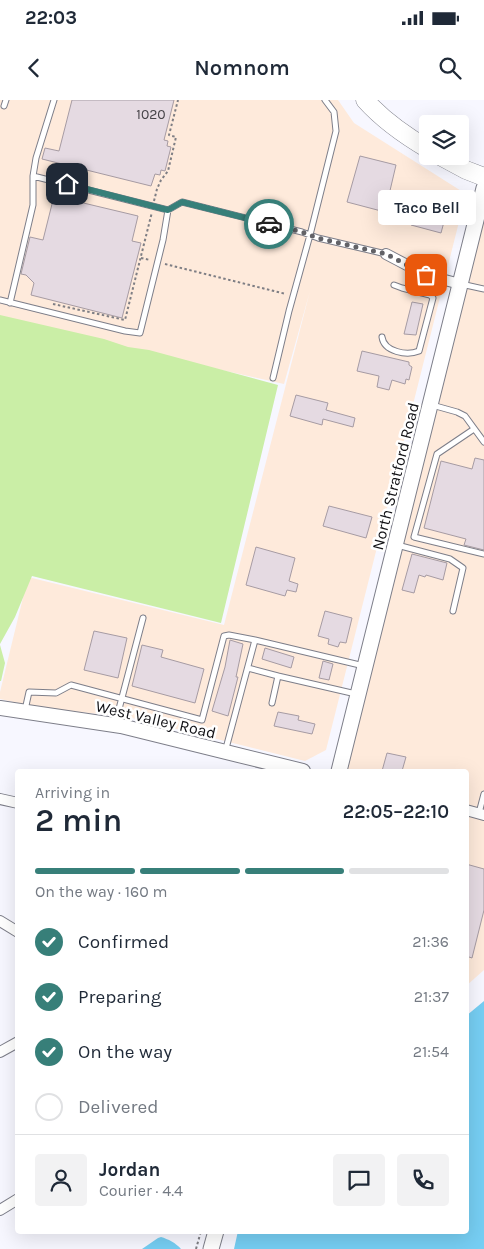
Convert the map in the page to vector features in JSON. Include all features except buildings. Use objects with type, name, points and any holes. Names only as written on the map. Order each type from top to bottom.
[{"type":"highway","points":[[365,100],[385,120],[419,144]]},
{"type":"highway","points":[[457,165],[484,177]]},
{"type":"main road","name":"North Stratford Road","points":[[340,769],[484,188]]},
{"type":"main road","name":"West Valley Road","points":[[0,708],[115,725],[295,769]]},
{"type":"main road","points":[[211,1249],[215,1234]]},
{"type":"street","points":[[386,254],[426,275],[460,284]]},
{"type":"street","points":[[0,799],[15,802]]},
{"type":"street","points":[[469,811],[482,814]]},
{"type":"street","points":[[0,921],[15,930]]},
{"type":"street","points":[[0,1052],[15,1044]]},
{"type":"street","points":[[0,1210],[15,1201]]},
{"type":"lane","points":[[10,303],[33,205],[33,176],[36,158],[54,100]]},
{"type":"lane","points":[[273,378],[336,131],[334,112],[325,100]]},
{"type":"lane","points":[[33,176],[168,210],[182,202],[386,254]]},
{"type":"lane","points":[[0,300],[124,331],[140,333],[163,240],[168,210]]},
{"type":"lane","points":[[460,284],[484,290]]},
{"type":"lane","points":[[382,337],[382,342],[389,349],[412,354],[420,351],[433,298],[430,295],[394,285]]},
{"type":"lane","points":[[430,405],[465,416],[484,442]]},
{"type":"lane","points":[[474,429],[437,454],[414,537],[484,554]]},
{"type":"lane","points":[[395,545],[450,559],[463,568],[453,611]]},
{"type":"lane","points":[[115,725],[143,618]]},
{"type":"lane","points":[[24,712],[29,692],[56,693],[71,685],[202,720],[224,636],[229,635],[365,666]]},
{"type":"lane","points":[[225,752],[255,640]]},
{"type":"lane","points":[[248,668],[358,695]]},
{"type":"lane","points":[[272,703],[278,676]]},
{"type":"lane","points":[[482,814],[484,794]]},
{"type":"path","points":[[53,304],[125,320],[157,189],[168,171],[176,137],[169,135],[178,100]]},
{"type":"path","points":[[141,258],[293,296]]},
{"type":"path","points":[[196,1249],[200,1234]]},
{"type":"shaded area","points":[[0,100],[338,100],[354,123],[466,194],[326,750],[305,761],[128,717],[41,708],[0,699],[0,692],[28,577],[224,625],[310,291],[284,384],[0,320]]},
{"type":"shaded area","points":[[484,197],[484,970],[469,983],[469,769],[339,769]]},
{"type":"green space","points":[[0,315],[104,339],[128,347],[149,350],[278,385],[221,623],[32,576],[15,617],[0,644]]},
{"type":"green space","points":[[0,645],[5,663],[1,681],[0,681]]},
{"type":"water","points":[[484,1001],[484,1249],[234,1249],[237,1234],[469,1234],[469,1014]]},
{"type":"water","points":[[161,1237],[177,1245],[181,1249],[142,1249]]},
{"type":"way so far","points":[[269,224],[386,254],[426,275]]},
{"type":"place","name":"Taco Bell","points":[[426,275]]},
{"type":"route","points":[[67,184],[168,210],[182,202],[269,224]]}]
